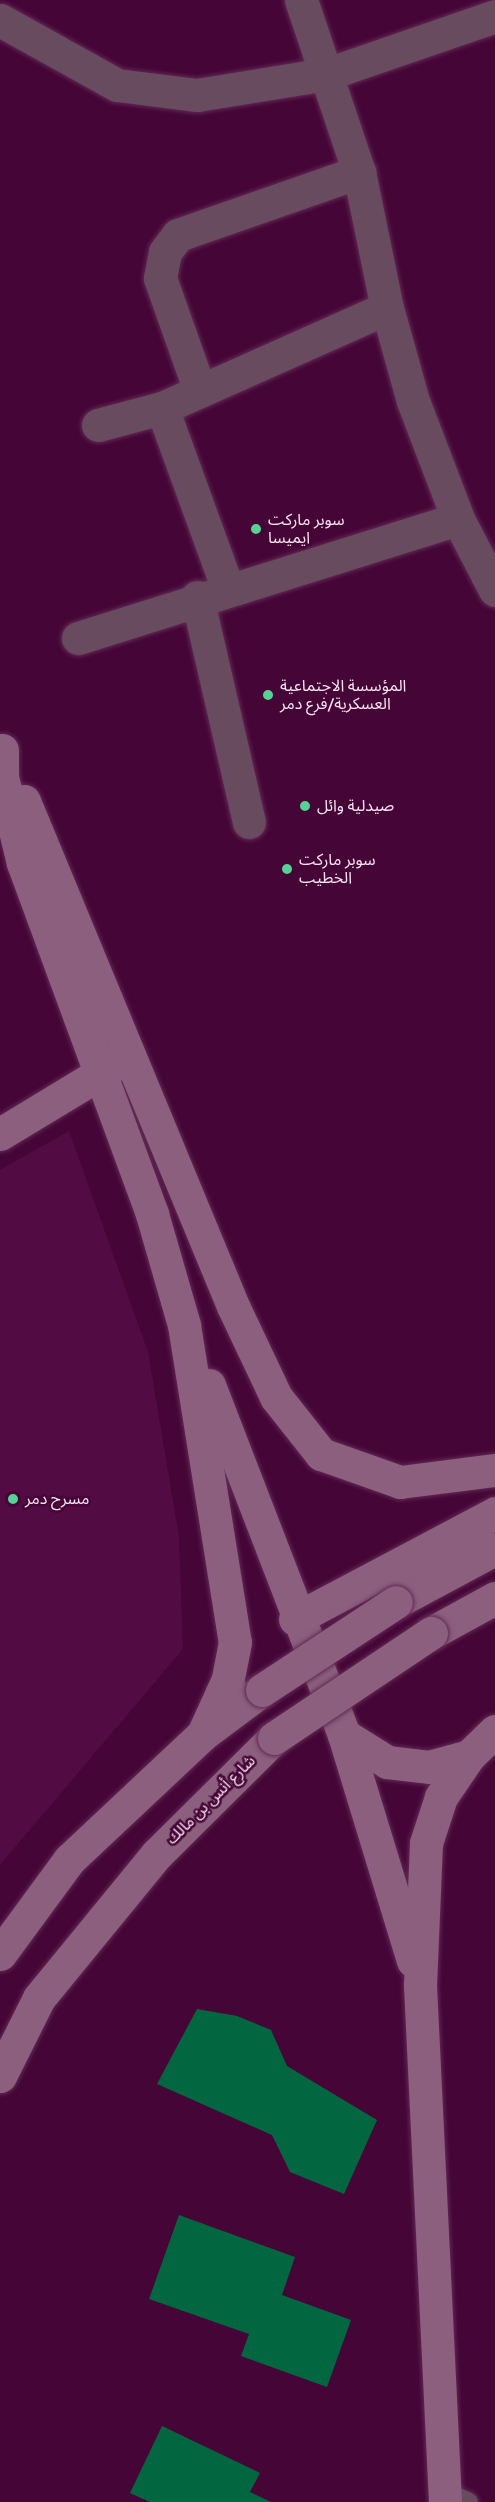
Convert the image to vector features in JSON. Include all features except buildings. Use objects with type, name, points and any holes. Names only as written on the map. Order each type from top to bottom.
[{"type":"street","points":[[301,0],[359,172],[387,308],[414,401],[475,538],[495,590]]},
{"type":"street","points":[[0,20],[117,85],[196,95],[327,74],[495,16]]},
{"type":"street","points":[[200,391],[160,278],[165,252],[178,235],[359,172]]},
{"type":"street","points":[[98,425],[162,408],[387,308]]},
{"type":"street","points":[[162,408],[212,592],[249,822]]},
{"type":"street","points":[[78,638],[212,592],[475,538]]},
{"type":"street","points":[[1,747],[253,1352],[276,1397],[321,1454],[400,1482],[495,1470]]},
{"type":"street","points":[[1,747],[2,777],[22,863],[97,1076],[152,1215],[184,1325],[295,1619],[344,1735],[420,1986]]},
{"type":"street","points":[[0,1134],[130,1054]]},
{"type":"street","points":[[184,1325],[235,1642],[228,1679],[203,1734]]},
{"type":"street","points":[[295,1619],[495,1513]]},
{"type":"street","points":[[0,1953],[69,1860],[203,1734],[261,1690],[396,1602],[495,1549]]},
{"type":"street","name":"شارع أنس بن مالك","points":[[0,2076],[39,1998],[156,1854],[274,1738],[431,1633],[495,1598]]},
{"type":"street","points":[[454,2499],[420,1986],[426,1843],[441,1797],[469,1756],[495,1731]]},
{"type":"street","points":[[344,1735],[406,1768],[469,1756]]},
{"type":"shaded area","points":[[69,1131],[148,1352],[179,1537],[183,1649],[0,1865],[0,1170]]},
{"type":"place","name":"سوبر ماركت ايميسا","points":[[256,529]]},
{"type":"place","name":"المؤسسة الاجتماعية العسكرية/فرع دمر","points":[[268,695]]},
{"type":"place","name":"صيدلية وائل","points":[[305,806]]},
{"type":"place","name":"سوبر ماركت الخطيب","points":[[287,869]]},
{"type":"place","name":"مسرح دمر","points":[[13,1499]]}]
